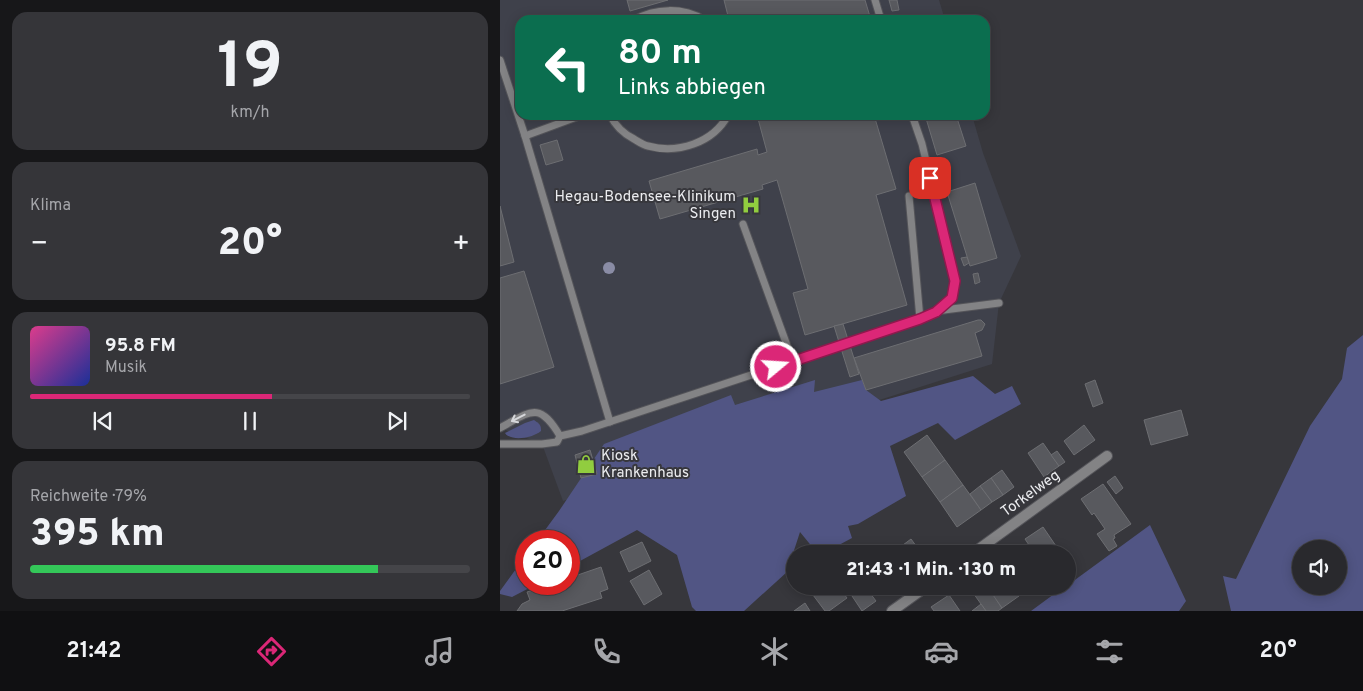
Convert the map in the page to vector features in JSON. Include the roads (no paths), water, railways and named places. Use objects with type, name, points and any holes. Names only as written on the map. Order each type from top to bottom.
[{"type":"street","name":"Torkelweg","points":[[984,545],[1107,456]]},
{"type":"street","points":[[892,611],[914,595]]},
{"type":"lane","points":[[875,0],[880,15]]},
{"type":"lane","points":[[646,15],[656,11],[676,10],[697,15]]},
{"type":"lane","points":[[500,60],[515,106]]},
{"type":"lane","points":[[520,120],[610,422]]},
{"type":"lane","points":[[525,136],[568,120]]},
{"type":"lane","points":[[612,120],[628,136],[647,146],[668,150],[689,146],[709,137],[725,120]]},
{"type":"lane","points":[[914,120],[922,144],[955,281],[952,298],[936,312]]},
{"type":"lane","points":[[909,196],[920,319]]},
{"type":"lane","points":[[743,224],[793,362]]},
{"type":"lane","points":[[560,436],[582,431],[793,362],[936,312],[999,303]]},
{"type":"lane","points":[[500,428],[534,411],[542,413],[560,436]]},
{"type":"lane","points":[[500,444],[557,442],[560,436]]},
{"type":"place","name":"Hegau-Bodensee-Klinikum Singen","points":[[751,205]]},
{"type":"place","name":"Kiosk Krankenhaus","points":[[586,464]]}]
